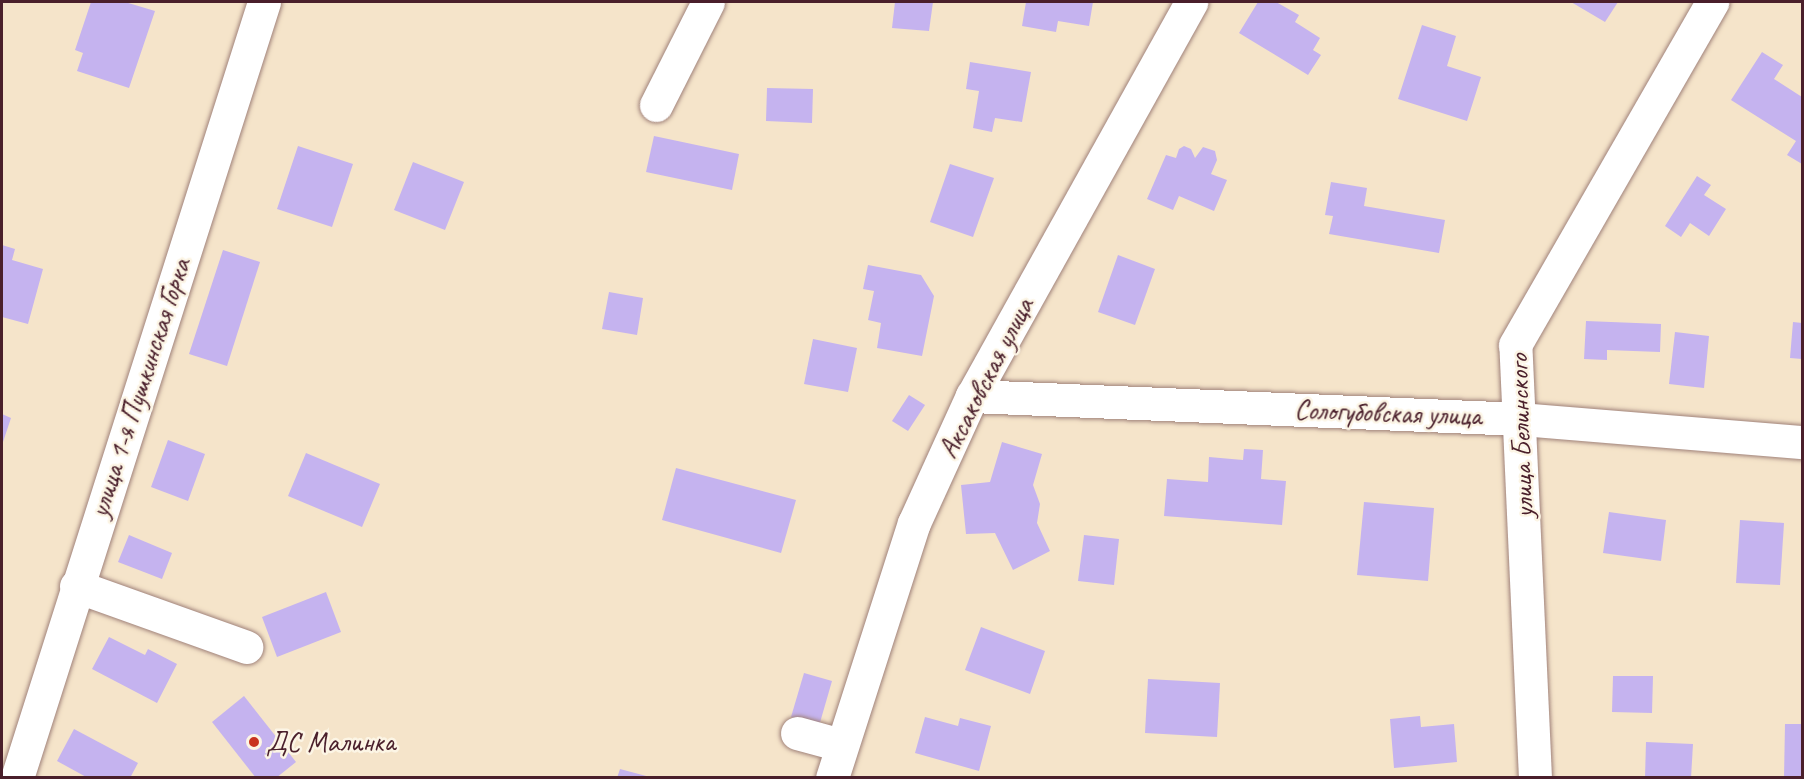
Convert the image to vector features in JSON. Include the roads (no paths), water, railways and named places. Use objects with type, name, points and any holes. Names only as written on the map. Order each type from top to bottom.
[{"type":"street","name":"улица 1-я Пушкинская Горка","points":[[16,776],[264,2]]},
{"type":"street","points":[[656,105],[708,2]]},
{"type":"street","name":"Аксаковская улица","points":[[832,777],[914,523],[972,396],[1191,2]]},
{"type":"street","name":"улица Белинского","points":[[1535,777],[1515,345],[1712,2]]},
{"type":"street","name":"Сологубовская улица","points":[[972,396],[1520,419],[1803,442]]},
{"type":"street","points":[[76,586],[246,647]]},
{"type":"street","points":[[797,733],[841,745]]},
{"type":"place","name":"ДС Малинка","points":[[254,742]]}]
